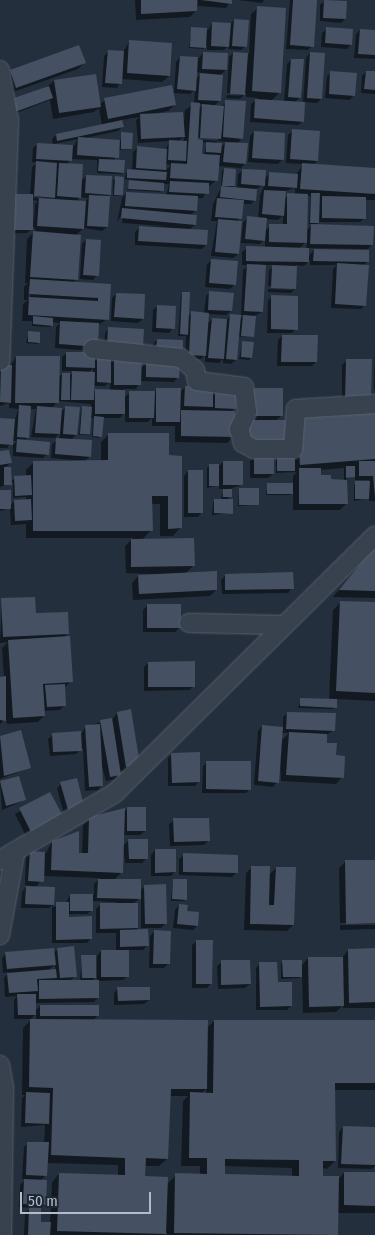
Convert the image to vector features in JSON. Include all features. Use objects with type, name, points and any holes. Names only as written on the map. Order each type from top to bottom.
[{"type":"street","points":[[0,70],[9,121],[0,361]]},
{"type":"street","points":[[93,349],[181,358],[194,370],[197,381],[244,387],[247,412],[239,429],[243,443],[254,449],[294,449],[296,409],[375,404]]},
{"type":"street","points":[[0,934],[8,856],[115,793],[375,536]]},
{"type":"street","points":[[189,623],[284,625]]},
{"type":"street","points":[[0,1065],[4,1087],[2,1235]]},
{"type":"building","points":[[141,0],[197,0],[197,11],[141,14]]},
{"type":"building","points":[[201,0],[232,0],[232,4]]},
{"type":"building","points":[[293,0],[317,0],[314,47],[290,45]]},
{"type":"building","points":[[324,0],[347,1],[346,19],[323,18]]},
{"type":"building","points":[[257,6],[286,8],[281,93],[252,91]]},
{"type":"building","points":[[234,19],[249,20],[247,47],[232,46]]},
{"type":"building","points":[[212,22],[231,23],[229,47],[211,46]]},
{"type":"building","points":[[191,27],[207,28],[206,48],[190,47]]},
{"type":"building","points":[[326,27],[353,29],[352,45],[325,43]]},
{"type":"building","points":[[360,29],[375,30],[375,55],[358,54]]},
{"type":"building","points":[[129,40],[172,43],[170,76],[127,73]]},
{"type":"building","points":[[79,45],[86,63],[16,88],[10,70]]},
{"type":"building","points":[[108,50],[124,51],[122,84],[105,83]]},
{"type":"building","points":[[203,52],[228,53],[227,70],[202,69]]},
{"type":"building","points":[[233,52],[248,53],[245,95],[230,94]]},
{"type":"building","points":[[310,52],[325,53],[322,99],[307,98]]},
{"type":"building","points":[[180,56],[198,57],[196,91],[177,89]]},
{"type":"building","points":[[291,59],[304,59],[301,98],[288,97]]},
{"type":"building","points":[[330,71],[357,73],[355,96],[329,94]]},
{"type":"building","points":[[366,71],[375,71],[375,90],[364,89]]},
{"type":"building","points":[[200,73],[223,75],[221,101],[198,100]]},
{"type":"building","points":[[96,74],[101,107],[59,113],[54,80]]},
{"type":"building","points":[[172,85],[176,105],[108,119],[104,98]]},
{"type":"building","points":[[49,86],[53,98],[15,112],[11,99]]},
{"type":"building","points":[[255,99],[305,102],[304,122],[254,118]]},
{"type":"building","points":[[225,100],[246,101],[243,139],[223,137]]},
{"type":"building","points":[[191,102],[200,103],[198,139],[203,140],[202,154],[220,155],[218,181],[170,178],[171,163],[187,164]]},
{"type":"building","points":[[202,104],[224,106],[221,139],[200,138]]},
{"type":"building","points":[[183,112],[185,137],[141,139],[140,114]]},
{"type":"building","points":[[122,120],[124,127],[57,141],[56,134]]},
{"type":"building","points":[[292,129],[320,131],[318,161],[290,159]]},
{"type":"building","points":[[254,131],[285,133],[284,160],[252,158]]},
{"type":"building","points":[[121,132],[133,133],[132,149],[121,149]]},
{"type":"building","points":[[78,137],[120,140],[119,158],[77,155]]},
{"type":"building","points":[[169,140],[187,141],[186,161],[168,160]]},
{"type":"building","points":[[206,142],[222,143],[221,153],[206,152]]},
{"type":"building","points":[[225,142],[248,143],[246,164],[223,162]]},
{"type":"building","points":[[37,143],[73,145],[72,161],[36,159]]},
{"type":"building","points":[[137,146],[167,149],[166,170],[136,168]]},
{"type":"building","points":[[99,159],[125,160],[124,173],[98,171]]},
{"type":"building","points":[[36,161],[57,163],[55,198],[34,196]]},
{"type":"building","points":[[59,163],[83,164],[81,198],[57,196]]},
{"type":"building","points":[[302,163],[375,168],[375,194],[300,189]]},
{"type":"building","points":[[224,168],[236,169],[235,186],[222,186]]},
{"type":"building","points":[[127,169],[167,172],[166,180],[127,178]]},
{"type":"building","points":[[242,169],[266,170],[265,186],[241,184]]},
{"type":"building","points":[[269,172],[298,174],[297,188],[268,186]]},
{"type":"building","points":[[86,175],[112,176],[111,195],[85,193]]},
{"type":"building","points":[[115,176],[124,177],[123,195],[114,195]]},
{"type":"building","points":[[129,180],[164,183],[164,191],[128,189]]},
{"type":"building","points":[[170,181],[209,183],[209,194],[169,192]]},
{"type":"building","points":[[221,186],[257,189],[256,201],[220,197]]},
{"type":"building","points":[[264,190],[286,191],[284,216],[262,214]]},
{"type":"building","points":[[126,192],[198,196],[197,211],[125,206]]},
{"type":"building","points":[[287,193],[308,194],[307,243],[269,242],[269,224],[287,224]]},
{"type":"building","points":[[311,193],[320,193],[319,223],[310,223]]},
{"type":"building","points":[[8,194],[33,194],[33,230],[8,230]]},
{"type":"building","points":[[89,195],[110,196],[108,227],[87,226]]},
{"type":"building","points":[[322,196],[366,197],[366,219],[322,218]]},
{"type":"building","points":[[39,198],[86,201],[84,229],[37,226]]},
{"type":"building","points":[[217,198],[244,200],[242,219],[215,217]]},
{"type":"building","points":[[122,208],[197,215],[196,225],[121,218]]},
{"type":"building","points":[[247,216],[267,218],[265,241],[245,239]]},
{"type":"building","points":[[218,219],[242,221],[239,254],[215,252]]},
{"type":"building","points":[[311,224],[374,226],[373,245],[310,244]]},
{"type":"building","points":[[139,226],[208,230],[207,245],[138,241]]},
{"type":"building","points":[[33,231],[81,235],[78,280],[30,277]]},
{"type":"building","points":[[86,239],[101,240],[99,276],[83,275]]},
{"type":"building","points":[[246,246],[309,248],[309,262],[246,261]]},
{"type":"building","points":[[314,249],[369,250],[369,262],[313,261]]},
{"type":"building","points":[[211,259],[238,261],[236,285],[209,283]]},
{"type":"building","points":[[337,263],[369,265],[366,306],[335,304]]},
{"type":"building","points":[[247,264],[266,265],[263,312],[244,311]]},
{"type":"building","points":[[272,265],[297,266],[296,289],[271,288]]},
{"type":"building","points":[[30,279],[111,284],[109,320],[28,315],[29,297],[98,301],[98,298],[29,294]]},
{"type":"building","points":[[209,291],[234,293],[232,311],[208,310]]},
{"type":"building","points":[[182,292],[190,292],[188,335],[180,334]]},
{"type":"building","points":[[116,293],[145,294],[144,319],[114,317]]},
{"type":"building","points":[[271,295],[298,296],[298,330],[271,329]]},
{"type":"building","points":[[157,305],[176,306],[175,329],[156,328]]},
{"type":"building","points":[[191,311],[209,313],[206,356],[189,355]]},
{"type":"building","points":[[230,314],[241,315],[237,360],[226,359]]},
{"type":"building","points":[[243,315],[256,316],[254,337],[241,336]]},
{"type":"building","points":[[33,316],[53,318],[53,326],[33,324]]},
{"type":"building","points":[[212,318],[227,319],[224,359],[208,358]]},
{"type":"building","points":[[60,321],[99,323],[98,347],[59,344]]},
{"type":"building","points":[[108,327],[144,329],[143,348],[107,346]]},
{"type":"building","points":[[28,331],[40,332],[40,343],[28,342]]},
{"type":"building","points":[[282,335],[318,335],[317,362],[281,362]]},
{"type":"building","points":[[157,339],[183,340],[183,355],[156,353]]},
{"type":"building","points":[[242,341],[254,342],[252,358],[241,357]]},
{"type":"building","points":[[66,352],[95,352],[95,368],[66,367]]},
{"type":"building","points":[[97,355],[111,355],[111,383],[97,382]]},
{"type":"building","points":[[114,355],[142,356],[141,385],[114,385]]},
{"type":"building","points":[[16,356],[60,356],[59,403],[15,403]]},
{"type":"building","points":[[346,359],[372,359],[371,402],[345,401]]},
{"type":"building","points":[[146,361],[180,362],[179,378],[146,377]]},
{"type":"building","points":[[1,365],[12,365],[11,403],[0,402]]},
{"type":"building","points":[[72,371],[95,372],[94,400],[71,400]]},
{"type":"building","points":[[62,373],[70,373],[70,400],[61,400]]},
{"type":"building","points":[[185,386],[213,386],[213,407],[184,406]]},
{"type":"building","points":[[156,388],[181,388],[180,422],[156,422]]},
{"type":"building","points":[[252,388],[283,388],[283,416],[253,416]]},
{"type":"building","points":[[95,389],[125,390],[125,414],[95,414]]},
{"type":"building","points":[[129,391],[155,391],[154,418],[129,418]]},
{"type":"building","points":[[215,391],[237,391],[236,409],[215,408]]},
{"type":"building","points":[[19,405],[31,406],[29,438],[17,437]]},
{"type":"building","points":[[37,406],[62,408],[60,434],[35,433]]},
{"type":"building","points":[[65,406],[80,407],[77,435],[63,434]]},
{"type":"building","points":[[82,406],[92,407],[90,434],[80,434]]},
{"type":"building","points":[[375,407],[375,459],[300,465],[296,413]]},
{"type":"building","points":[[181,410],[235,411],[235,437],[181,436]]},
{"type":"building","points":[[94,416],[104,417],[102,437],[93,436]]},
{"type":"building","points":[[0,418],[15,419],[13,445],[0,444]]},
{"type":"building","points":[[249,420],[288,420],[288,444],[249,444]]},
{"type":"building","points":[[108,433],[169,433],[169,455],[182,456],[182,528],[168,529],[168,496],[152,496],[153,531],[33,531],[33,461],[108,460]]},
{"type":"building","points":[[56,438],[92,440],[91,457],[55,454]]},
{"type":"building","points":[[17,439],[50,442],[49,455],[16,452]]},
{"type":"building","points":[[9,450],[12,463],[0,465],[0,451]]},
{"type":"building","points":[[277,454],[295,454],[295,471],[277,471]]},
{"type":"building","points":[[254,456],[274,456],[274,474],[254,474]]},
{"type":"building","points":[[223,461],[243,461],[243,485],[223,485]]},
{"type":"building","points":[[359,461],[375,461],[375,498],[373,476],[359,476]]},
{"type":"building","points":[[209,464],[219,464],[219,486],[209,486]]},
{"type":"building","points":[[346,466],[355,466],[355,477],[346,478]]},
{"type":"building","points":[[4,467],[11,467],[12,485],[4,485]]},
{"type":"building","points":[[299,468],[321,468],[321,475],[331,475],[331,479],[347,480],[348,504],[299,504]]},
{"type":"building","points":[[188,470],[203,470],[203,513],[188,513]]},
{"type":"building","points":[[31,475],[32,495],[15,496],[14,476]]},
{"type":"building","points":[[355,481],[370,481],[369,499],[355,499]]},
{"type":"building","points":[[267,483],[293,483],[293,494],[267,494]]},
{"type":"building","points":[[239,488],[259,488],[259,505],[239,505]]},
{"type":"building","points":[[223,489],[232,489],[232,497],[223,497]]},
{"type":"building","points":[[0,490],[11,490],[11,509],[0,509]]},
{"type":"building","points":[[31,499],[32,520],[15,521],[14,500]]},
{"type":"building","points":[[214,499],[233,499],[233,514],[214,513]]},
{"type":"building","points":[[194,538],[195,566],[131,567],[131,539]]},
{"type":"building","points":[[372,549],[375,549],[375,591],[339,590]]},
{"type":"building","points":[[217,571],[217,590],[139,594],[138,575]]},
{"type":"building","points":[[293,572],[294,589],[225,590],[225,574]]},
{"type":"building","points":[[35,597],[36,613],[68,612],[69,634],[3,637],[1,598]]},
{"type":"building","points":[[340,601],[375,602],[375,693],[336,691]]},
{"type":"building","points":[[147,604],[181,604],[181,628],[147,628]]},
{"type":"building","points":[[70,636],[73,682],[43,684],[45,716],[13,718],[8,640]]},
{"type":"building","points":[[195,661],[195,687],[148,687],[148,662]]},
{"type":"building","points":[[6,676],[6,721],[0,720],[0,677]]},
{"type":"building","points":[[65,684],[66,706],[47,707],[45,685]]},
{"type":"building","points":[[300,698],[337,699],[337,708],[300,706]]},
{"type":"building","points":[[131,709],[140,765],[126,767],[117,712]]},
{"type":"building","points":[[287,712],[336,713],[335,731],[286,729]]},
{"type":"building","points":[[112,718],[121,775],[110,777],[100,720]]},
{"type":"building","points":[[100,724],[103,786],[89,787],[85,725]]},
{"type":"building","points":[[262,725],[283,727],[279,783],[258,781]]},
{"type":"building","points":[[21,730],[31,768],[4,776],[0,736]]},
{"type":"building","points":[[81,731],[82,751],[53,752],[52,733]]},
{"type":"building","points":[[289,732],[327,734],[327,743],[337,743],[336,755],[345,756],[344,778],[286,775]]},
{"type":"building","points":[[200,752],[200,782],[172,783],[171,753]]},
{"type":"building","points":[[206,761],[251,761],[251,790],[206,789]]},
{"type":"building","points":[[19,776],[26,800],[6,806],[0,781]]},
{"type":"building","points":[[77,778],[84,806],[68,810],[60,782]]},
{"type":"building","points":[[50,792],[63,816],[31,832],[19,808]]},
{"type":"building","points":[[127,807],[146,807],[146,831],[127,831]]},
{"type":"building","points":[[125,808],[123,873],[51,870],[52,841],[79,831],[79,853],[88,853],[89,817]]},
{"type":"building","points":[[173,818],[209,818],[210,841],[174,842]]},
{"type":"building","points":[[128,839],[148,839],[148,859],[129,859]]},
{"type":"building","points":[[155,849],[176,849],[176,872],[155,873]]},
{"type":"building","points":[[30,851],[45,852],[44,882],[28,881]]},
{"type":"building","points":[[183,853],[238,855],[238,873],[183,872]]},
{"type":"building","points":[[345,860],[375,860],[375,923],[346,924]]},
{"type":"building","points":[[251,866],[270,866],[269,905],[274,905],[276,867],[296,867],[294,925],[250,924]]},
{"type":"building","points":[[98,879],[141,879],[141,899],[97,898]]},
{"type":"building","points":[[173,879],[187,879],[187,900],[172,899]]},
{"type":"building","points":[[166,884],[167,924],[145,924],[144,885]]},
{"type":"building","points":[[26,886],[55,887],[54,905],[25,904]]},
{"type":"building","points":[[70,894],[93,894],[93,911],[70,911]]},
{"type":"building","points":[[56,902],[69,902],[69,917],[92,916],[92,939],[56,940]]},
{"type":"building","points":[[100,903],[138,903],[138,928],[100,929]]},
{"type":"building","points":[[179,904],[188,905],[187,911],[199,912],[198,926],[177,924]]},
{"type":"building","points":[[148,929],[149,946],[120,947],[120,930]]},
{"type":"building","points":[[154,930],[171,931],[170,964],[153,964]]},
{"type":"building","points":[[196,940],[213,940],[212,984],[196,984]]},
{"type":"building","points":[[74,946],[77,977],[60,978],[57,948]]},
{"type":"building","points":[[54,948],[56,965],[7,969],[5,952]]},
{"type":"building","points":[[375,948],[375,1002],[349,1003],[348,949]]},
{"type":"building","points":[[101,950],[129,950],[129,977],[101,977]]},
{"type":"building","points":[[81,955],[96,955],[96,978],[82,978]]},
{"type":"building","points":[[308,957],[343,957],[344,1006],[309,1007]]},
{"type":"building","points":[[221,960],[250,960],[251,984],[221,985]]},
{"type":"building","points":[[282,960],[302,960],[302,977],[283,977]]},
{"type":"building","points":[[259,962],[277,962],[278,982],[292,982],[292,1006],[260,1007]]},
{"type":"building","points":[[56,969],[57,978],[37,979],[38,991],[9,993],[7,973]]},
{"type":"building","points":[[39,980],[99,980],[99,998],[39,999]]},
{"type":"building","points":[[117,987],[150,987],[150,1000],[118,1001]]},
{"type":"building","points":[[17,994],[36,994],[36,1015],[18,1015]]},
{"type":"building","points":[[40,1005],[99,1005],[99,1016],[40,1016]]},
{"type":"building","points":[[30,1019],[208,1020],[207,1089],[171,1089],[168,1159],[146,1158],[145,1176],[168,1177],[166,1234],[57,1231],[59,1173],[125,1175],[125,1158],[51,1155],[53,1088],[29,1087]]},
{"type":"building","points":[[214,1020],[375,1020],[375,1083],[335,1083],[336,1161],[323,1161],[323,1176],[339,1176],[338,1235],[174,1233],[175,1173],[207,1174],[207,1158],[189,1158],[190,1092],[213,1093]],"holes":[[[225,1159],[299,1160],[299,1176],[225,1174]]]},
{"type":"building","points":[[26,1092],[50,1093],[49,1124],[25,1123]]},
{"type":"building","points":[[343,1126],[375,1127],[375,1165],[341,1164]]},
{"type":"building","points":[[27,1142],[49,1142],[47,1176],[26,1175]]},
{"type":"building","points":[[344,1172],[375,1172],[375,1206],[344,1205]]},
{"type":"building","points":[[24,1179],[47,1180],[46,1205],[23,1204]]},
{"type":"building","points":[[29,1207],[41,1208],[41,1222],[51,1222],[50,1235],[28,1235]]}]
